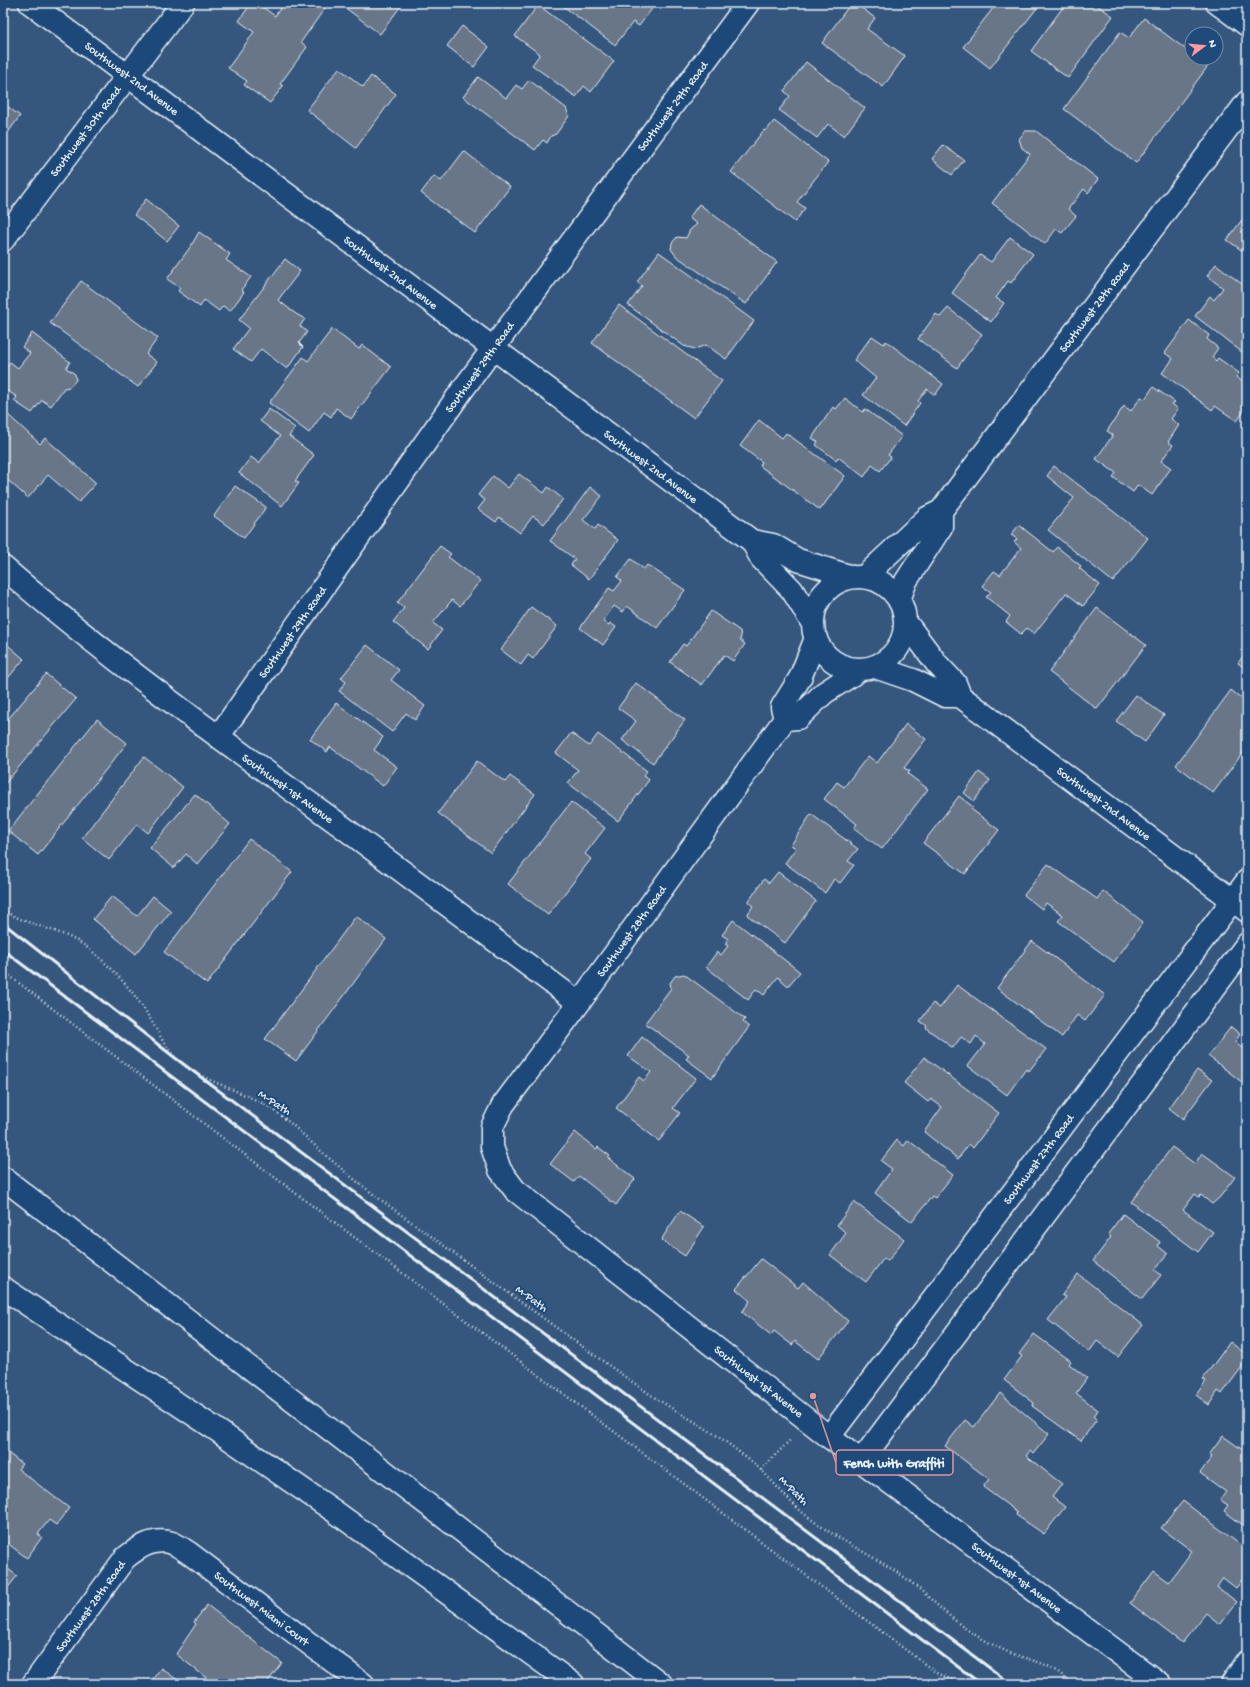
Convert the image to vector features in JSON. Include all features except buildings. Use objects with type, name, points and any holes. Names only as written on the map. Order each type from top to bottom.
[{"type":"main road","name":"Southwest 2nd Avenue","points":[[30,3],[752,541],[761,558],[792,590],[814,631]]},
{"type":"main road","name":"Southwest 30th Road","points":[[3,240],[183,3]]},
{"type":"main road","name":"Southwest 29th Road","points":[[218,737],[492,348],[748,3]]},
{"type":"main road","points":[[1217,3],[1247,25]]},
{"type":"main road","name":"Southwest 28th Road","points":[[858,577],[927,518],[941,511],[1247,102]]},
{"type":"main road","points":[[902,610],[893,592],[884,584],[858,577],[839,581],[829,588],[820,598],[815,611],[814,631],[800,678],[782,707],[785,719],[798,718],[824,693],[868,668],[885,661],[894,653],[901,643],[904,632],[902,610],[906,581],[941,527],[941,511]]},
{"type":"main road","name":"Southwest 2nd Avenue","points":[[752,541],[773,545],[798,560],[858,577]]},
{"type":"main road","name":"Southwest 1st Avenue","points":[[3,567],[62,618],[138,678],[393,864],[579,1003]]},
{"type":"main road","name":"Southwest 2nd Avenue","points":[[902,610],[937,664],[955,683],[960,696],[1240,906]]},
{"type":"main road","points":[[814,631],[822,651],[833,661],[846,668],[868,668],[913,680],[945,696],[960,696]]},
{"type":"main road","name":"Southwest 28th Road","points":[[492,1147],[492,1127],[502,1105],[579,1003],[785,719]]},
{"type":"main road","name":"Southwest 27th Road","points":[[830,1437],[1240,906],[1247,881]]},
{"type":"main road","points":[[861,1461],[1247,944]]},
{"type":"main road","name":"Southwest 1st Avenue","points":[[492,1147],[500,1170],[515,1190],[861,1461],[1160,1684]]},
{"type":"main road","points":[[3,1178],[661,1684]]},
{"type":"main road","points":[[3,1288],[334,1511],[574,1684]]},
{"type":"main road","name":"Southwest 28th Road","points":[[33,1684],[125,1558],[140,1546],[157,1542]]},
{"type":"main road","name":"Southwest Miami Court","points":[[157,1542],[172,1543],[189,1553],[363,1684]]},
{"type":"main road","points":[[1232,1684],[1247,1662]]},
{"type":"path","name":"M-Path","points":[[3,910],[12,916],[30,923],[62,932],[74,938],[91,950],[122,980],[136,997],[169,1051],[181,1063],[197,1073],[251,1097],[273,1110],[303,1133],[333,1162],[380,1200],[597,1358],[648,1393],[731,1445],[762,1470],[802,1512],[833,1534],[891,1568],[914,1584],[965,1629],[990,1644],[1045,1664],[1060,1673],[1071,1684]]},
{"type":"path","points":[[3,971],[298,1195],[938,1674],[962,1684]]},
{"type":"path","points":[[762,1470],[793,1436]]},
{"type":"railway","points":[[3,923],[174,1057],[1011,1684]]},
{"type":"railway","points":[[3,950],[981,1684]]},
{"type":"place","name":"Fench with Graffiti","points":[[813,1396]]}]
